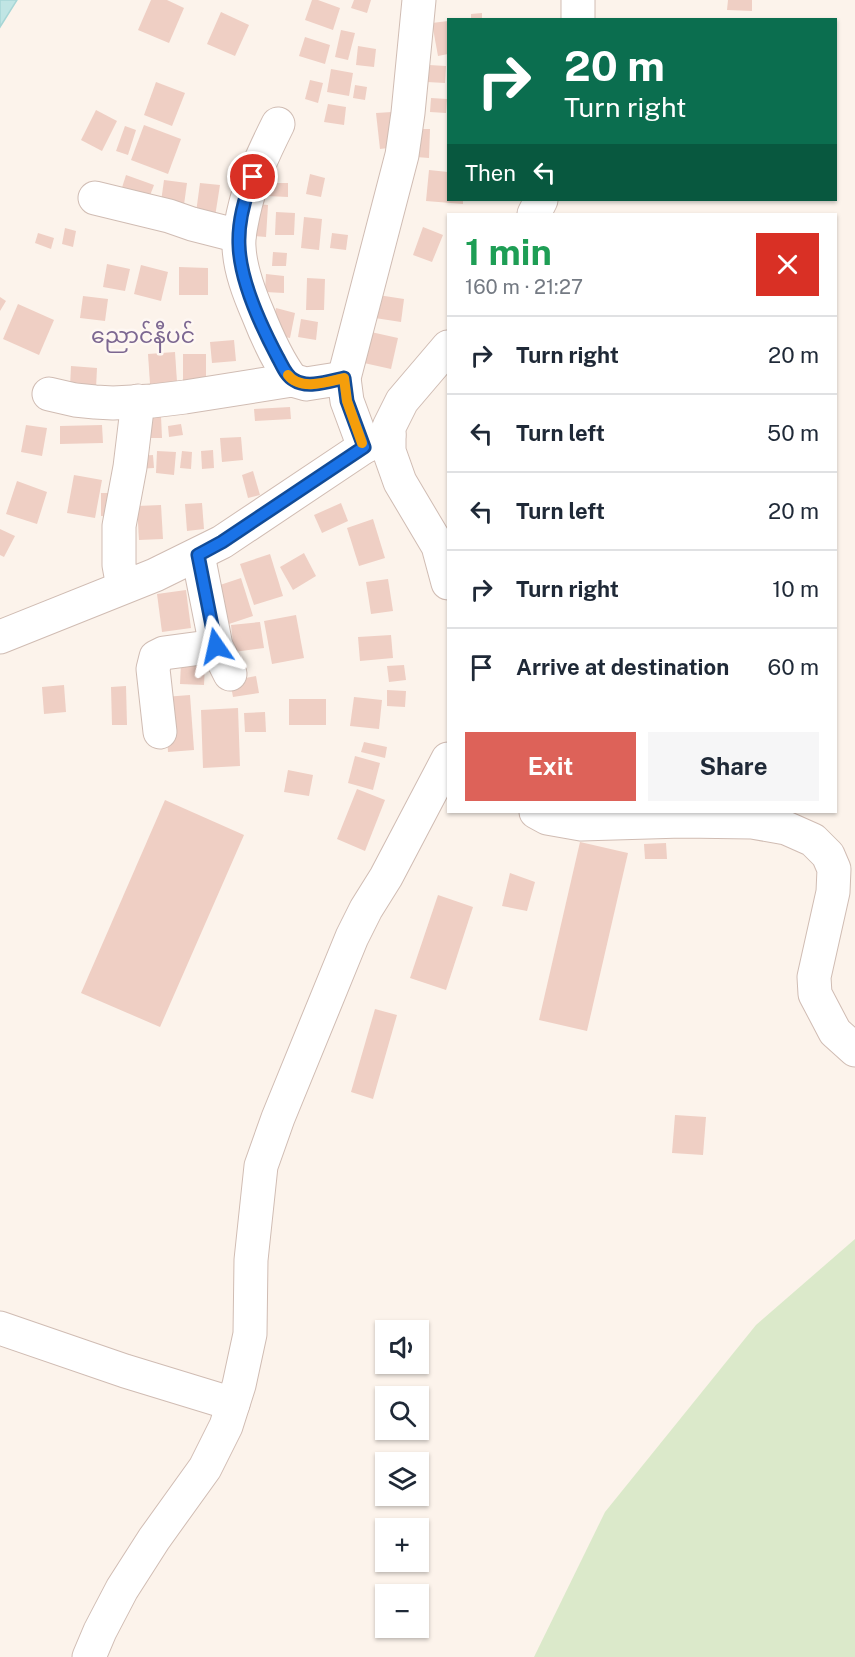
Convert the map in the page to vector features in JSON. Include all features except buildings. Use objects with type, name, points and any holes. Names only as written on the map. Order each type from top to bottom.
[{"type":"street","points":[[419,0],[402,155],[344,378],[347,401],[376,441],[389,451],[400,482],[438,546],[447,579]]},
{"type":"street","points":[[578,0],[578,18]]},
{"type":"street","points":[[278,124],[248,190],[239,236],[241,262],[254,305],[267,336],[292,380]]},
{"type":"street","points":[[95,198],[239,236]]},
{"type":"street","points":[[0,637],[155,575],[222,542],[376,441],[389,427],[402,401],[447,347]]},
{"type":"street","points":[[49,394],[95,402],[138,401],[185,397],[292,380],[306,384],[344,378]]},
{"type":"street","points":[[123,587],[118,566],[119,526],[130,467],[138,401]]},
{"type":"street","points":[[160,732],[153,669],[156,657],[164,653],[223,660],[198,555]]},
{"type":"street","points":[[89,1657],[122,1589],[154,1539],[205,1468],[226,1426],[250,1334],[250,1260],[261,1166],[282,1108],[352,937],[447,765]]},
{"type":"street","points":[[538,813],[548,818],[581,824],[682,820],[752,822],[786,828],[813,840],[828,855],[834,869],[833,892],[814,977],[815,994],[835,1032],[855,1050]]},
{"type":"street","points":[[0,1328],[125,1371],[233,1404]]},
{"type":"green space","points":[[855,1239],[855,1657],[534,1657],[605,1512],[756,1325]]},
{"type":"water","points":[[0,0],[17,0],[0,27]]},
{"type":"slow traffic","points":[[288,375],[292,380],[306,384],[344,378],[347,401],[362,443]]},
{"type":"district","name":"ညောင်နီပင်","points":[[143,335]]},
{"type":"route","points":[[216,646],[198,555],[222,542],[364,447],[347,401],[344,378],[306,384],[292,380],[267,336],[254,305],[241,262],[239,247],[248,190],[253,177]]}]
